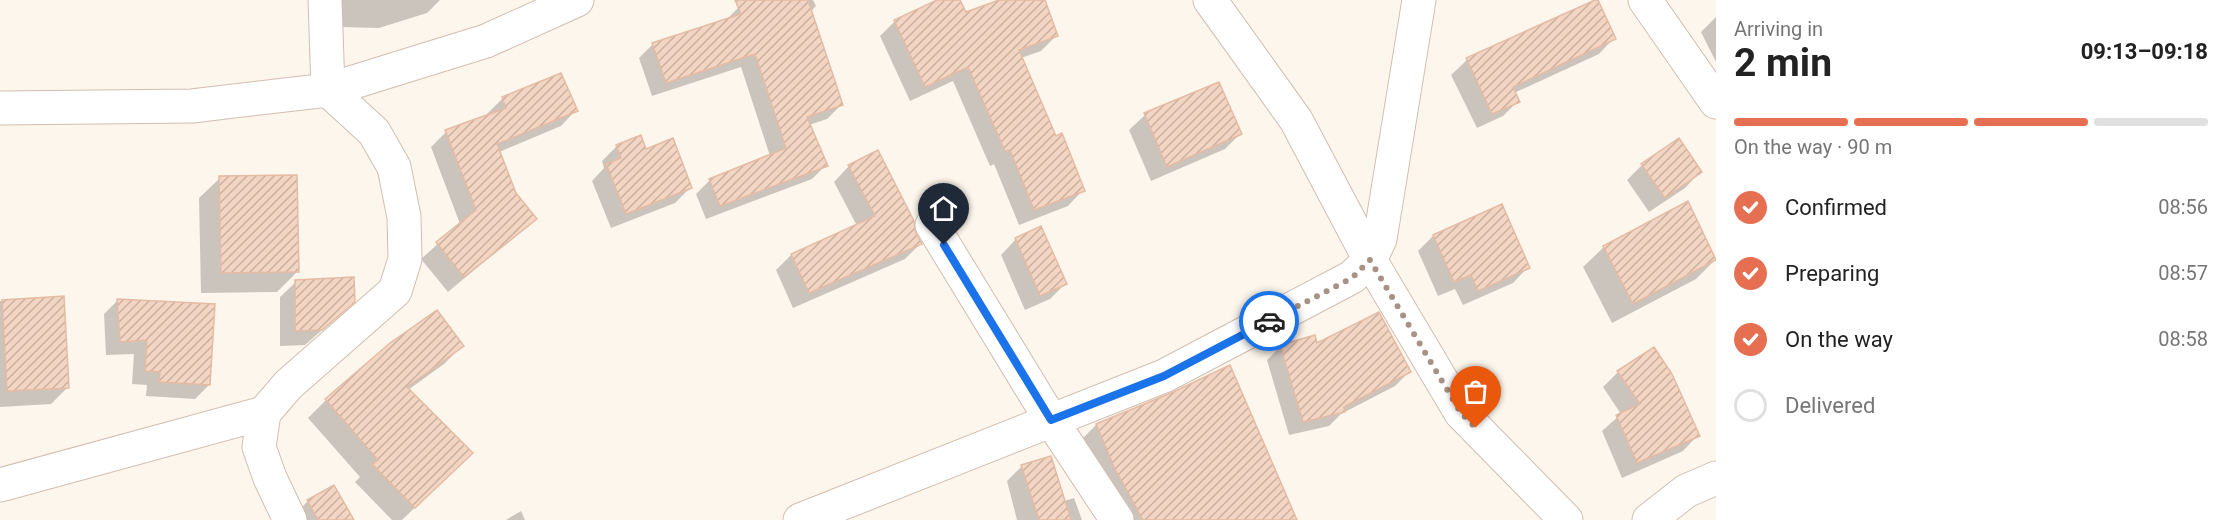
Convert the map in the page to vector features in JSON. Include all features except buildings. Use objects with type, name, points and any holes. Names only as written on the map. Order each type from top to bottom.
[{"type":"street","points":[[290,520],[270,478],[259,447],[264,413],[288,385],[394,291],[405,259],[404,217],[394,167],[374,132],[328,90],[325,0]]},
{"type":"street","points":[[0,108],[192,106],[328,90],[486,41],[577,0]]},
{"type":"street","points":[[1210,0],[1296,120],[1370,260],[1461,413],[1566,520]]},
{"type":"street","points":[[800,520],[1164,376],[1352,278],[1370,260],[1380,239],[1419,0]]},
{"type":"street","points":[[1646,0],[1716,102]]},
{"type":"street","points":[[932,225],[1051,420],[1117,520]]},
{"type":"street","points":[[0,485],[264,413]]},
{"type":"street","points":[[1649,520],[1686,491],[1716,478]]},
{"type":"way so far","points":[[1269,321],[1352,278],[1370,260],[1461,413],[1476,428]]},
{"type":"route","points":[[944,245],[1051,420],[1164,376],[1269,321]]}]
